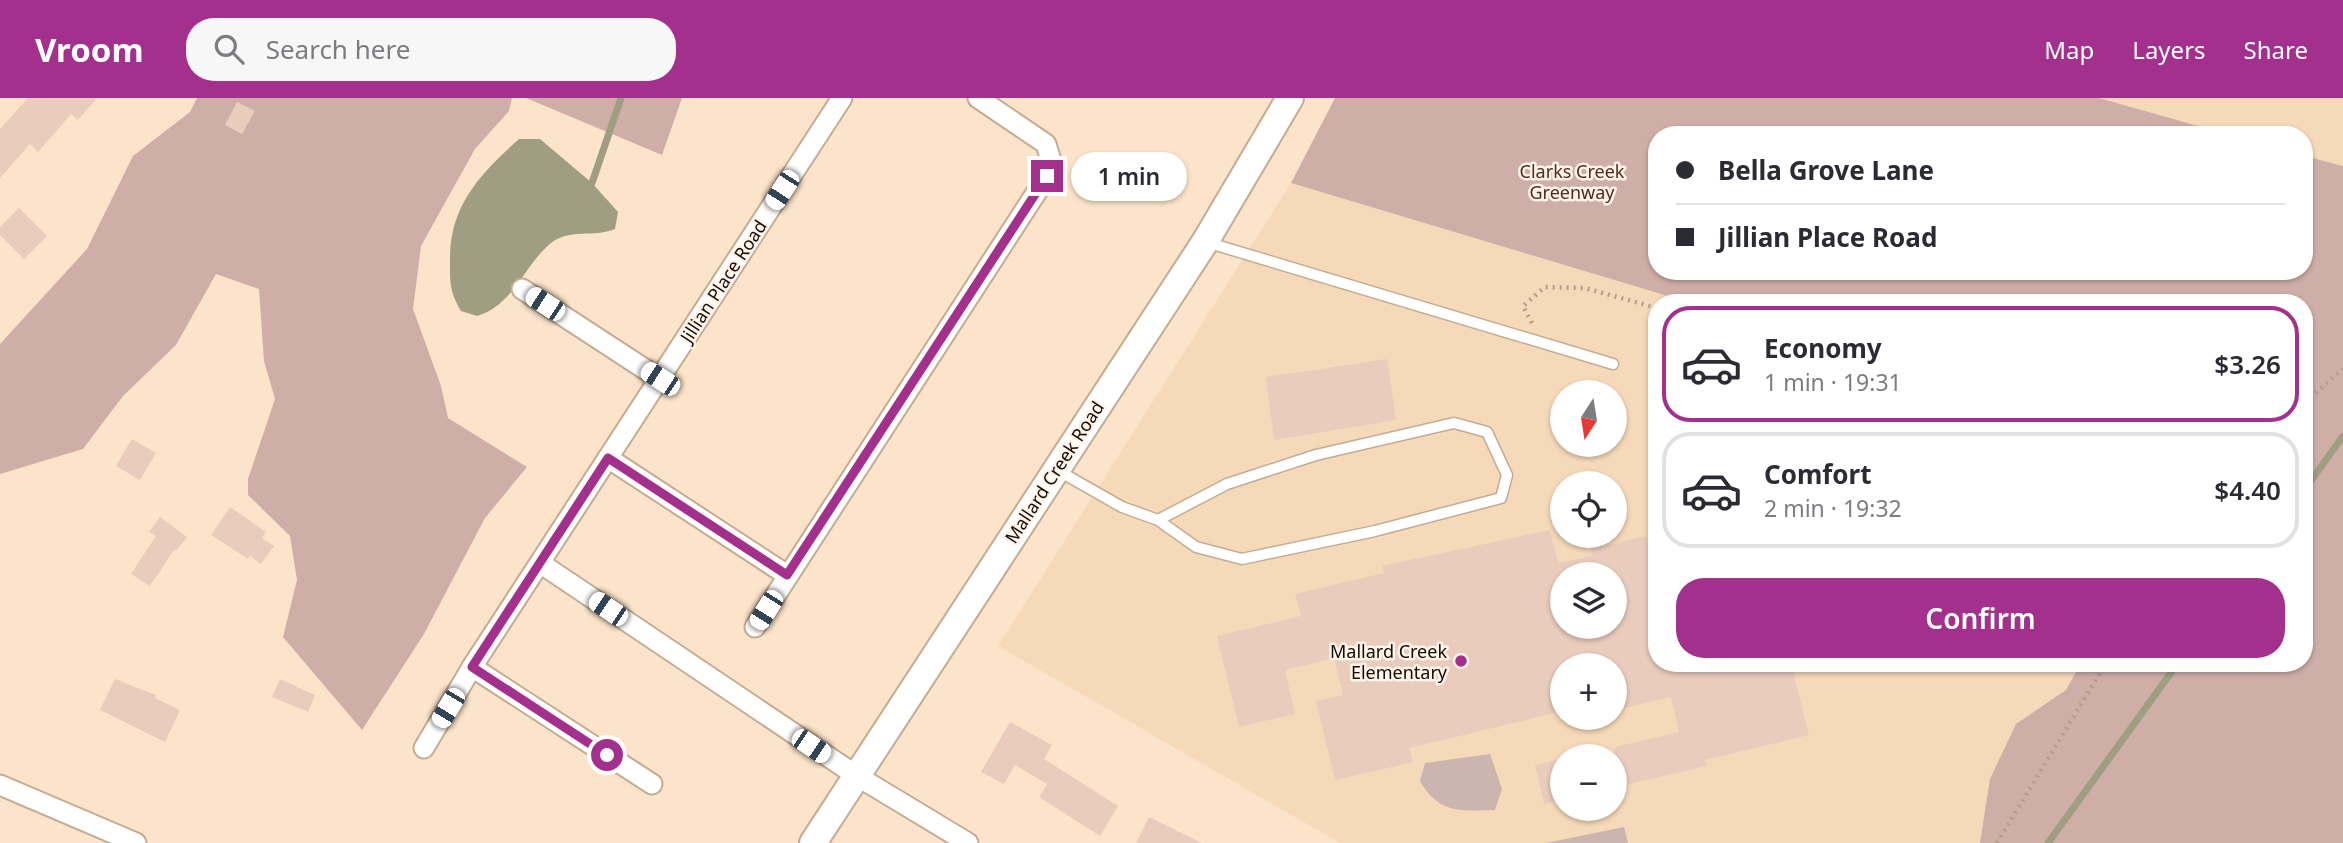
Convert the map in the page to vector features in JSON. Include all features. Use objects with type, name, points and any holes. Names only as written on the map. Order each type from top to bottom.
[{"type":"main road","name":"Mallard Creek Road","points":[[813,843],[1205,242],[1290,98]]},
{"type":"street","name":"Jillian Place Road","points":[[424,748],[472,667],[842,98]]},
{"type":"street","points":[[755,627],[1047,176],[1052,164],[1046,144],[978,98]]},
{"type":"street","points":[[522,289],[660,379]]},
{"type":"street","points":[[608,458],[787,575]]},
{"type":"street","points":[[540,563],[857,776],[968,843]]},
{"type":"street","points":[[472,667],[652,784]]},
{"type":"street","points":[[0,785],[136,843]]},
{"type":"lane","points":[[1205,242],[1613,363]]},
{"type":"lane","points":[[1057,470],[1122,507],[1158,520],[1196,547],[1242,559],[1375,531],[1501,498],[1507,475],[1487,432],[1454,423],[1329,452],[1227,484],[1158,520]]},
{"type":"path","points":[[1533,326],[1523,306],[1545,287],[1586,288],[1648,305]]},
{"type":"path","points":[[2313,395],[2343,369]]},
{"type":"path","points":[[1997,843],[2101,672]]},
{"type":"shaded area","points":[[2099,98],[2343,98],[2343,166],[2313,158],[2313,126],[2198,126]]},
{"type":"shaded area","points":[[519,139],[540,139],[592,183],[618,212],[615,229],[558,238],[542,252],[500,303],[477,316],[461,311],[452,291],[450,258],[455,222],[470,191],[480,178]]},
{"type":"shaded area","points":[[1291,183],[1661,294],[1648,294],[1648,672],[2307,672],[2343,843],[1340,843],[998,646]]},
{"type":"shaded area","points":[[1490,754],[1502,789],[1495,810],[1471,811],[1443,805],[1427,792],[1420,781],[1425,763]]},
{"type":"shaded area","points":[[1624,827],[1628,843],[1546,843]]},
{"type":"green space","points":[[197,98],[512,98],[509,111],[475,149],[421,246],[413,309],[441,386],[448,418],[527,467],[485,518],[424,634],[362,730],[283,637],[297,580],[290,536],[248,495],[248,479],[275,399],[264,361],[259,289],[216,274],[176,345],[123,396],[83,449],[0,474],[0,344],[87,249],[133,156],[190,112]]},
{"type":"green space","points":[[526,98],[682,98],[662,155]]},
{"type":"green space","name":"Clarks Creek Greenway","points":[[1335,98],[2099,98],[2198,126],[1648,126],[1648,280],[2313,280],[2313,158],[2343,166],[2343,843],[1980,843],[1990,779],[2016,724],[2066,690],[2076,672],[2313,672],[2313,294],[1661,294],[1291,183]]},
{"type":"building","points":[[28,98],[97,98],[78,120],[71,114],[38,152],[30,144],[0,178],[0,129]]},
{"type":"building","points":[[237,102],[255,111],[242,134],[225,125]]},
{"type":"building","points":[[19,208],[47,236],[24,259],[0,235],[0,227]]},
{"type":"building","points":[[1387,359],[1396,420],[1274,440],[1266,377]]},
{"type":"building","points":[[132,439],[156,453],[140,480],[116,466]]},
{"type":"building","points":[[230,507],[266,532],[262,538],[274,546],[261,564],[250,556],[248,559],[211,535]]},
{"type":"building","points":[[160,517],[187,537],[176,551],[174,550],[150,586],[131,574],[156,536],[149,532]]},
{"type":"building","name":"Mallard Creek Elementary","points":[[1550,530],[1550,548],[1554,548],[1558,562],[1550,562],[1550,639],[1627,639],[1627,562],[1563,562],[1592,556],[1591,549],[1595,548],[1627,548],[1627,540],[1646,536],[1648,672],[1793,672],[1809,735],[1705,760],[1707,766],[1627,784],[1627,744],[1679,732],[1671,697],[1627,707],[1627,653],[1550,653],[1550,714],[1409,748],[1413,762],[1335,780],[1316,701],[1343,695],[1334,658],[1285,670],[1295,714],[1239,727],[1217,636],[1301,616],[1295,594],[1384,573],[1382,566]]},
{"type":"building","points":[[115,679],[156,695],[155,698],[180,710],[165,742],[100,710]]},
{"type":"building","points":[[280,679],[315,695],[308,712],[272,697]]},
{"type":"building","points":[[1010,722],[1052,745],[1044,759],[1118,806],[1100,836],[1039,797],[1047,784],[1015,765],[1004,784],[981,772]]},
{"type":"building","points":[[1550,762],[1550,803],[1544,804],[1535,765]]},
{"type":"building","points":[[1149,817],[1202,843],[1136,843]]},
{"type":"waterway","points":[[592,183],[621,98]]},
{"type":"waterway","points":[[2313,478],[2343,436]]},
{"type":"waterway","points":[[2048,843],[2172,672]]},
{"type":"place","name":"Mallard Creek Elementary","points":[[1461,661]]},
{"type":"route","points":[[607,755],[472,667],[608,458],[787,575],[1047,176]]}]
